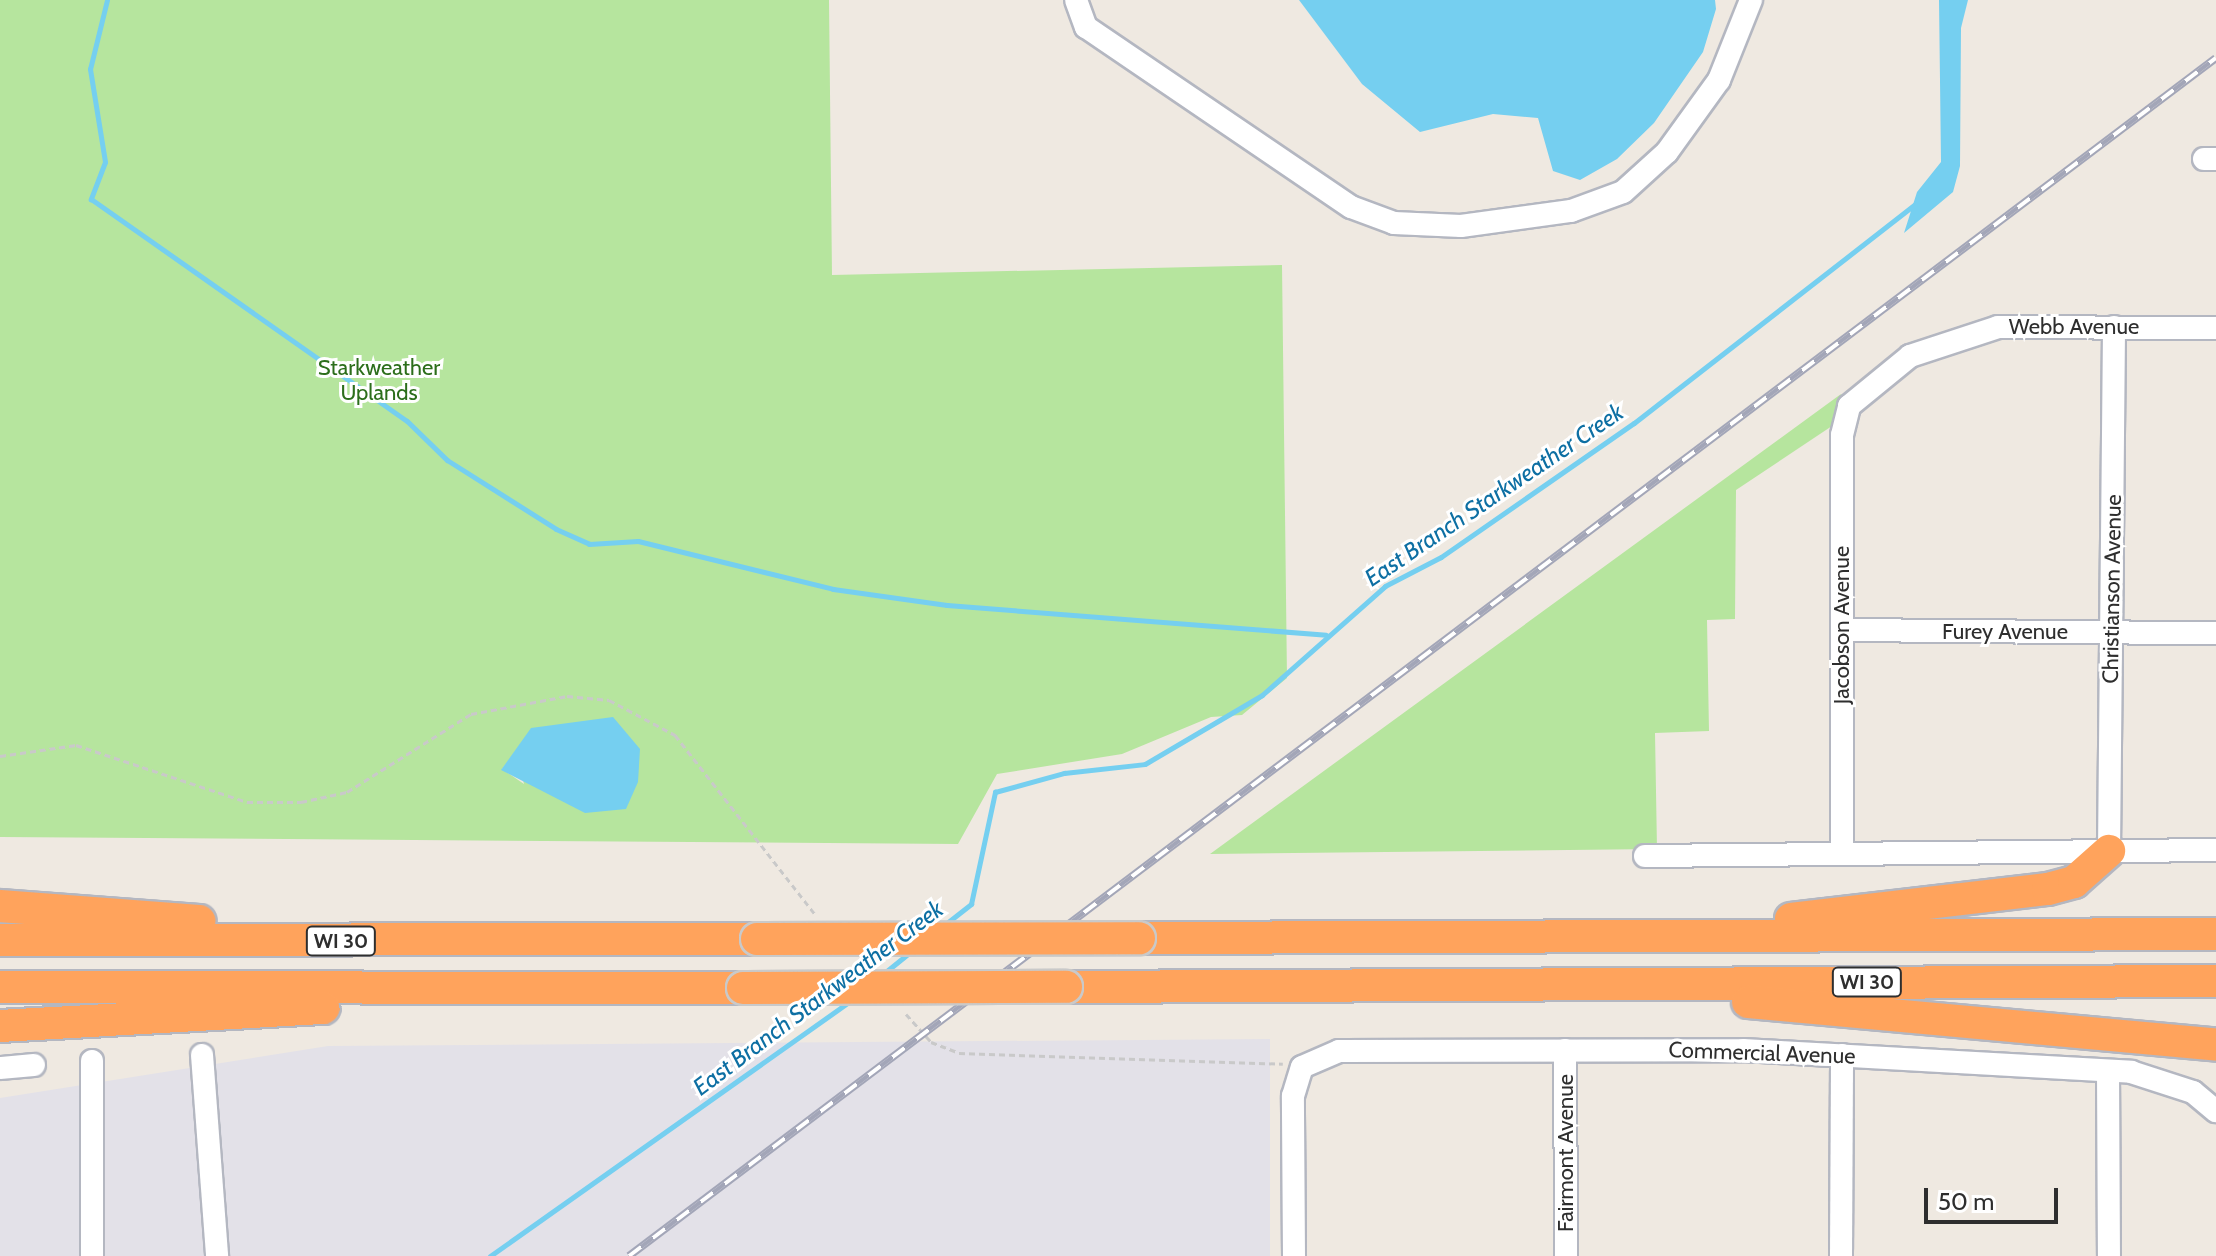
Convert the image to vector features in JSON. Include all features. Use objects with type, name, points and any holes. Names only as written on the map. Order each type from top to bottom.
[{"type":"highway","points":[[1633,936],[2048,889],[2074,882],[2109,851]]},
{"type":"highway","points":[[0,906],[240,923],[681,939]]},
{"type":"highway","name":"WI 30","points":[[0,940],[2216,934]]},
{"type":"highway","name":"WI 30","points":[[0,987],[743,988],[2216,981]]},
{"type":"highway","points":[[1517,984],[2216,1045]]},
{"type":"highway","points":[[0,1026],[413,1005],[527,988]]},
{"type":"street","points":[[1076,0],[1086,27],[1351,207],[1394,223],[1461,226],[1571,211],[1623,192],[1667,152],[1719,80],[1751,0]]},
{"type":"street","name":"Webb Avenue","points":[[1856,399],[1910,356],[1950,338],[1998,327],[2216,328]]},
{"type":"street","name":"Christianson Avenue","points":[[2109,851],[2114,327]]},
{"type":"street","name":"Jacobson Avenue","points":[[1842,854],[1842,435],[1856,399]]},
{"type":"street","name":"Furey Avenue","points":[[1842,630],[2216,633]]},
{"type":"street","points":[[1645,856],[2216,850]]},
{"type":"street","name":"Commercial Avenue","points":[[1302,1067],[1339,1051],[1565,1050],[1842,1055],[2108,1071],[2164,1080],[2216,1111]]},
{"type":"street","name":"Fairmont Avenue","points":[[1565,1050],[1566,1256]]},
{"type":"street","points":[[202,1055],[217,1256]]},
{"type":"street","points":[[1841,1256],[1842,1055]]},
{"type":"street","points":[[92,1061],[92,1256]]},
{"type":"street","points":[[0,1068],[34,1065]]},
{"type":"street","points":[[1294,1256],[1293,1096],[1302,1067]]},
{"type":"street","points":[[2108,1071],[2109,1256]]},
{"type":"path","points":[[0,756],[76,745],[236,799],[301,802],[347,792],[471,714],[567,696],[609,700],[675,735],[825,925]]},
{"type":"path","points":[[895,1002],[931,1042],[959,1053],[1302,1067]]},
{"type":"shaded area","points":[[1270,1039],[1270,1256],[0,1256],[0,1098],[328,1046]]},
{"type":"green space","name":"Starkweather Uplands","points":[[0,0],[829,0],[832,275],[1282,265],[1287,678],[1242,715],[1211,717],[1122,754],[997,774],[958,844],[0,837]],"holes":[[[516,751],[524,784],[502,769]]]},
{"type":"green space","points":[[1841,394],[1832,426],[1736,490],[1735,619],[1707,620],[1709,731],[1655,733],[1657,849],[1210,854]]},
{"type":"water","points":[[1299,0],[1715,0],[1716,9],[1703,52],[1654,123],[1617,159],[1580,180],[1553,171],[1538,118],[1493,114],[1420,132],[1362,84]]},
{"type":"water","points":[[1939,0],[1968,0],[1961,28],[1960,166],[1953,192],[1904,233],[1917,192],[1941,162]]},
{"type":"water","points":[[613,717],[640,749],[638,782],[626,809],[585,813],[501,770],[531,728]]},
{"type":"waterway","points":[[107,0],[90,69],[105,162],[91,199],[407,421],[447,460],[556,529],[589,544],[638,541],[833,589],[947,605],[1326,635]]},
{"type":"waterway","name":"East Branch Starkweather Creek","points":[[943,926],[971,904],[995,792],[1064,773],[1145,764],[1262,695],[1385,586],[1441,557],[1634,423],[1915,204]]},
{"type":"waterway","name":"East Branch Starkweather Creek","points":[[883,974],[910,952]]},
{"type":"waterway","name":"East Branch Starkweather Creek","points":[[490,1256],[851,1000]]},
{"type":"railway","points":[[629,1256],[2216,58]]}]
